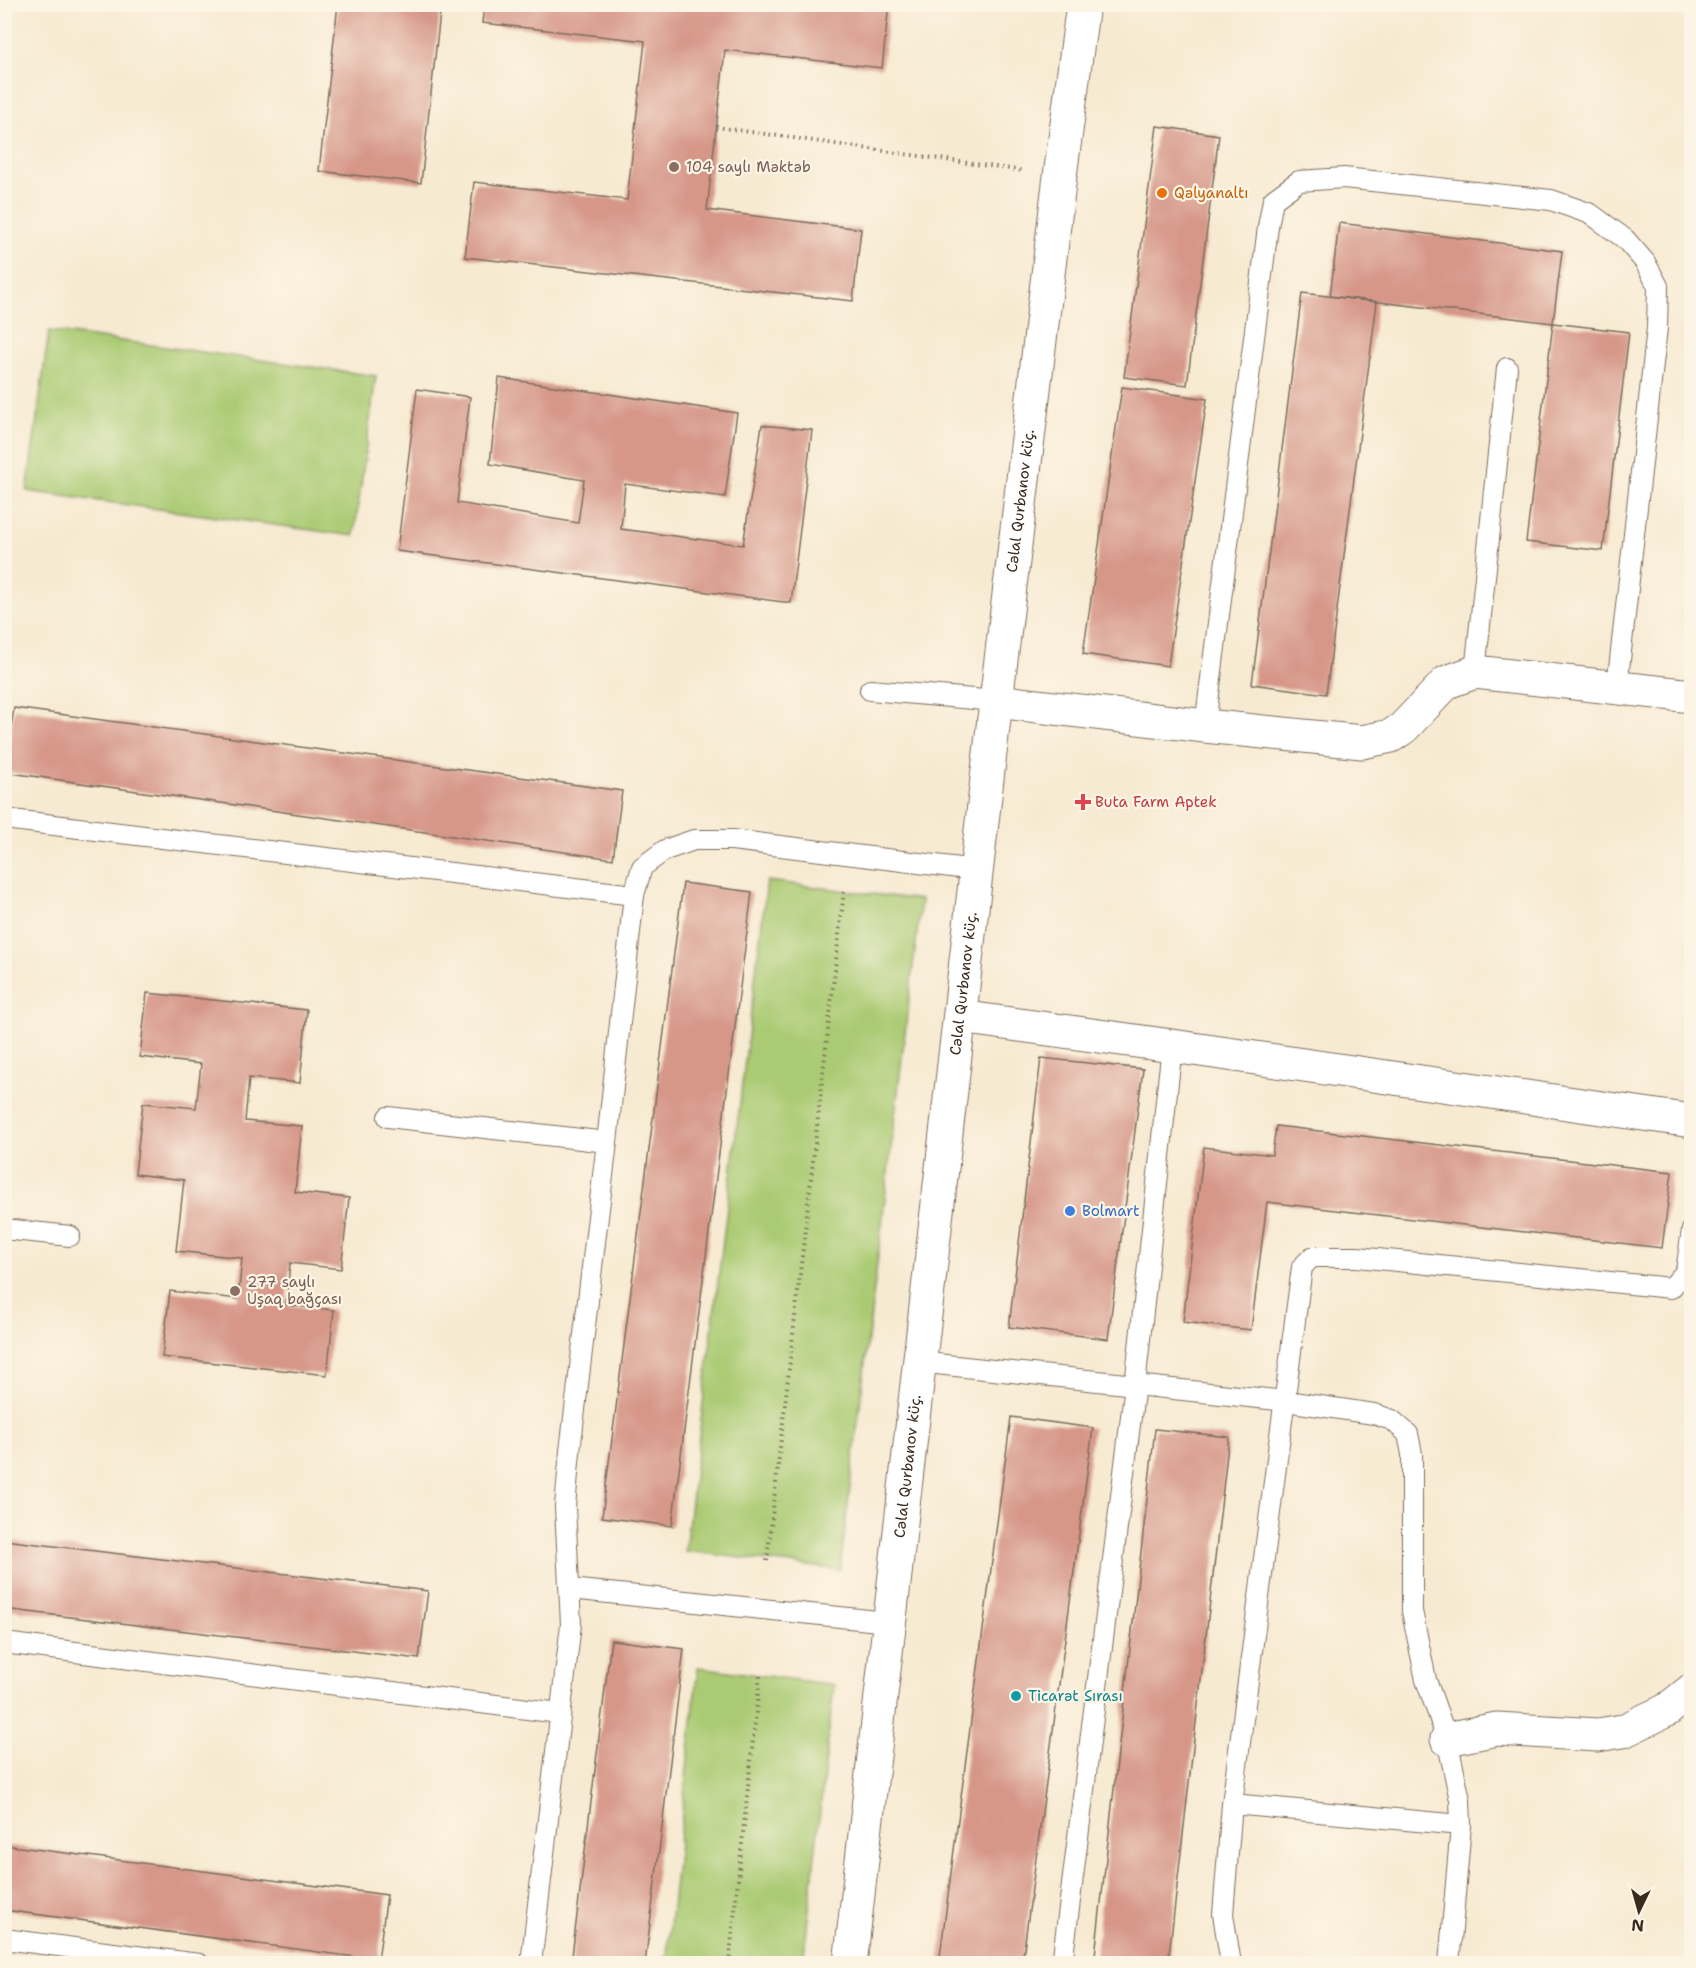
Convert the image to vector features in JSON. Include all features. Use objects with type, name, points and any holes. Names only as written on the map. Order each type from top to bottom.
[{"type":"street","name":"Cəlal Qurbanov küç.","points":[[850,1964],[996,701],[1083,4]]},
{"type":"street","points":[[996,701],[1362,742],[1391,736],[1403,728],[1447,682],[1475,672],[1692,696]]},
{"type":"street","points":[[960,1017],[1692,1121]]},
{"type":"street","points":[[1447,1739],[1497,1729],[1598,1735],[1623,1731],[1667,1710],[1692,1690]]},
{"type":"lane","points":[[1205,726],[1268,227],[1273,200],[1299,181],[1344,178],[1551,200],[1591,214],[1624,239],[1645,262],[1658,286],[1657,328],[1617,687]]},
{"type":"lane","points":[[1475,672],[1507,368]]},
{"type":"lane","points":[[870,690],[996,701]]},
{"type":"lane","points":[[4,819],[634,895]]},
{"type":"lane","points":[[531,1964],[571,1624],[565,1507],[634,895],[642,867],[665,850],[694,840],[732,840],[976,870]]},
{"type":"lane","points":[[1062,1964],[1135,1385],[1172,1046]]},
{"type":"lane","points":[[388,1117],[607,1142]]},
{"type":"lane","points":[[4,1229],[70,1236]]},
{"type":"lane","points":[[1231,1964],[1223,1914],[1232,1804],[1302,1267],[1312,1257],[1357,1257],[1671,1288],[1686,1271],[1692,1230]]},
{"type":"lane","points":[[918,1362],[1286,1401],[1374,1414],[1392,1420],[1408,1434],[1412,1454],[1412,1611],[1426,1680],[1447,1739],[1460,1800],[1461,1825],[1449,1964]]},
{"type":"lane","points":[[570,1589],[888,1622]]},
{"type":"lane","points":[[4,1643],[559,1713]]},
{"type":"lane","points":[[1232,1804],[1461,1825]]},
{"type":"lane","points":[[4,1940],[199,1964]]},
{"type":"path","points":[[717,127],[1060,176]]},
{"type":"path","points":[[767,1561],[844,891]]},
{"type":"path","points":[[729,1964],[760,1675]]},
{"type":"green space","points":[[49,331],[376,376],[354,536],[27,491]]},
{"type":"green space","points":[[767,881],[921,900],[840,1570],[685,1551]]},
{"type":"green space","points":[[698,1667],[834,1685],[803,1963],[666,1963]]},
{"type":"building","points":[[338,4],[441,4],[421,183],[319,171]]},
{"type":"building","points":[[484,4],[889,4],[882,68],[725,50],[707,210],[861,229],[853,301],[465,257],[474,182],[627,200],[645,41],[482,23]]},
{"type":"building","points":[[1157,126],[1219,135],[1187,385],[1124,377]]},
{"type":"building","points":[[1339,223],[1562,251],[1553,323],[1330,296]]},
{"type":"building","points":[[1302,293],[1377,302],[1326,694],[1252,684]]},
{"type":"building","points":[[1553,323],[1629,332],[1603,551],[1526,542]]},
{"type":"building","points":[[499,378],[737,413],[725,497],[625,484],[621,529],[743,545],[762,425],[812,430],[791,603],[397,551],[417,389],[470,397],[457,503],[578,523],[584,480],[490,464]]},
{"type":"building","points":[[1122,387],[1207,399],[1168,666],[1083,654]]},
{"type":"building","points":[[14,708],[622,791],[613,859],[4,772]]},
{"type":"building","points":[[683,883],[752,892],[672,1526],[602,1517]]},
{"type":"building","points":[[147,993],[307,1010],[300,1083],[249,1078],[245,1121],[302,1126],[295,1192],[349,1198],[341,1269],[290,1263],[286,1305],[334,1310],[327,1375],[162,1357],[170,1291],[238,1299],[242,1258],[176,1251],[184,1180],[135,1174],[143,1103],[196,1108],[201,1064],[140,1057]]},
{"type":"building","points":[[1041,1058],[1143,1069],[1108,1339],[1009,1327]]},
{"type":"building","points":[[1276,1126],[1672,1172],[1662,1248],[1267,1202],[1251,1330],[1183,1322],[1204,1147],[1272,1155]]},
{"type":"building","name":"Ticarət Sırası","points":[[1011,1417],[1093,1428],[1022,1964],[939,1964]]},
{"type":"building","points":[[1155,1429],[1229,1437],[1168,1964],[1094,1964]]},
{"type":"building","points":[[4,1540],[428,1591],[419,1659],[4,1609]]},
{"type":"building","points":[[611,1640],[684,1649],[645,1964],[571,1964]]},
{"type":"building","points":[[4,1845],[387,1895],[378,1960],[4,1910]]},
{"type":"building","points":[[1492,1958],[1528,1962],[1528,1964],[1492,1964]]},
{"type":"place","name":"104 saylı Məktəb","points":[[674,167]]},
{"type":"place","name":"Qəlyanaltı","points":[[1162,193]]},
{"type":"place","name":"Buta Farm Aptek","points":[[1083,802]]},
{"type":"place","name":"Bolmart","points":[[1070,1211]]},
{"type":"place","name":"277 saylı Uşaq bağçası","points":[[235,1291]]},
{"type":"place","name":"Ticarət Sırası","points":[[1016,1696]]}]
